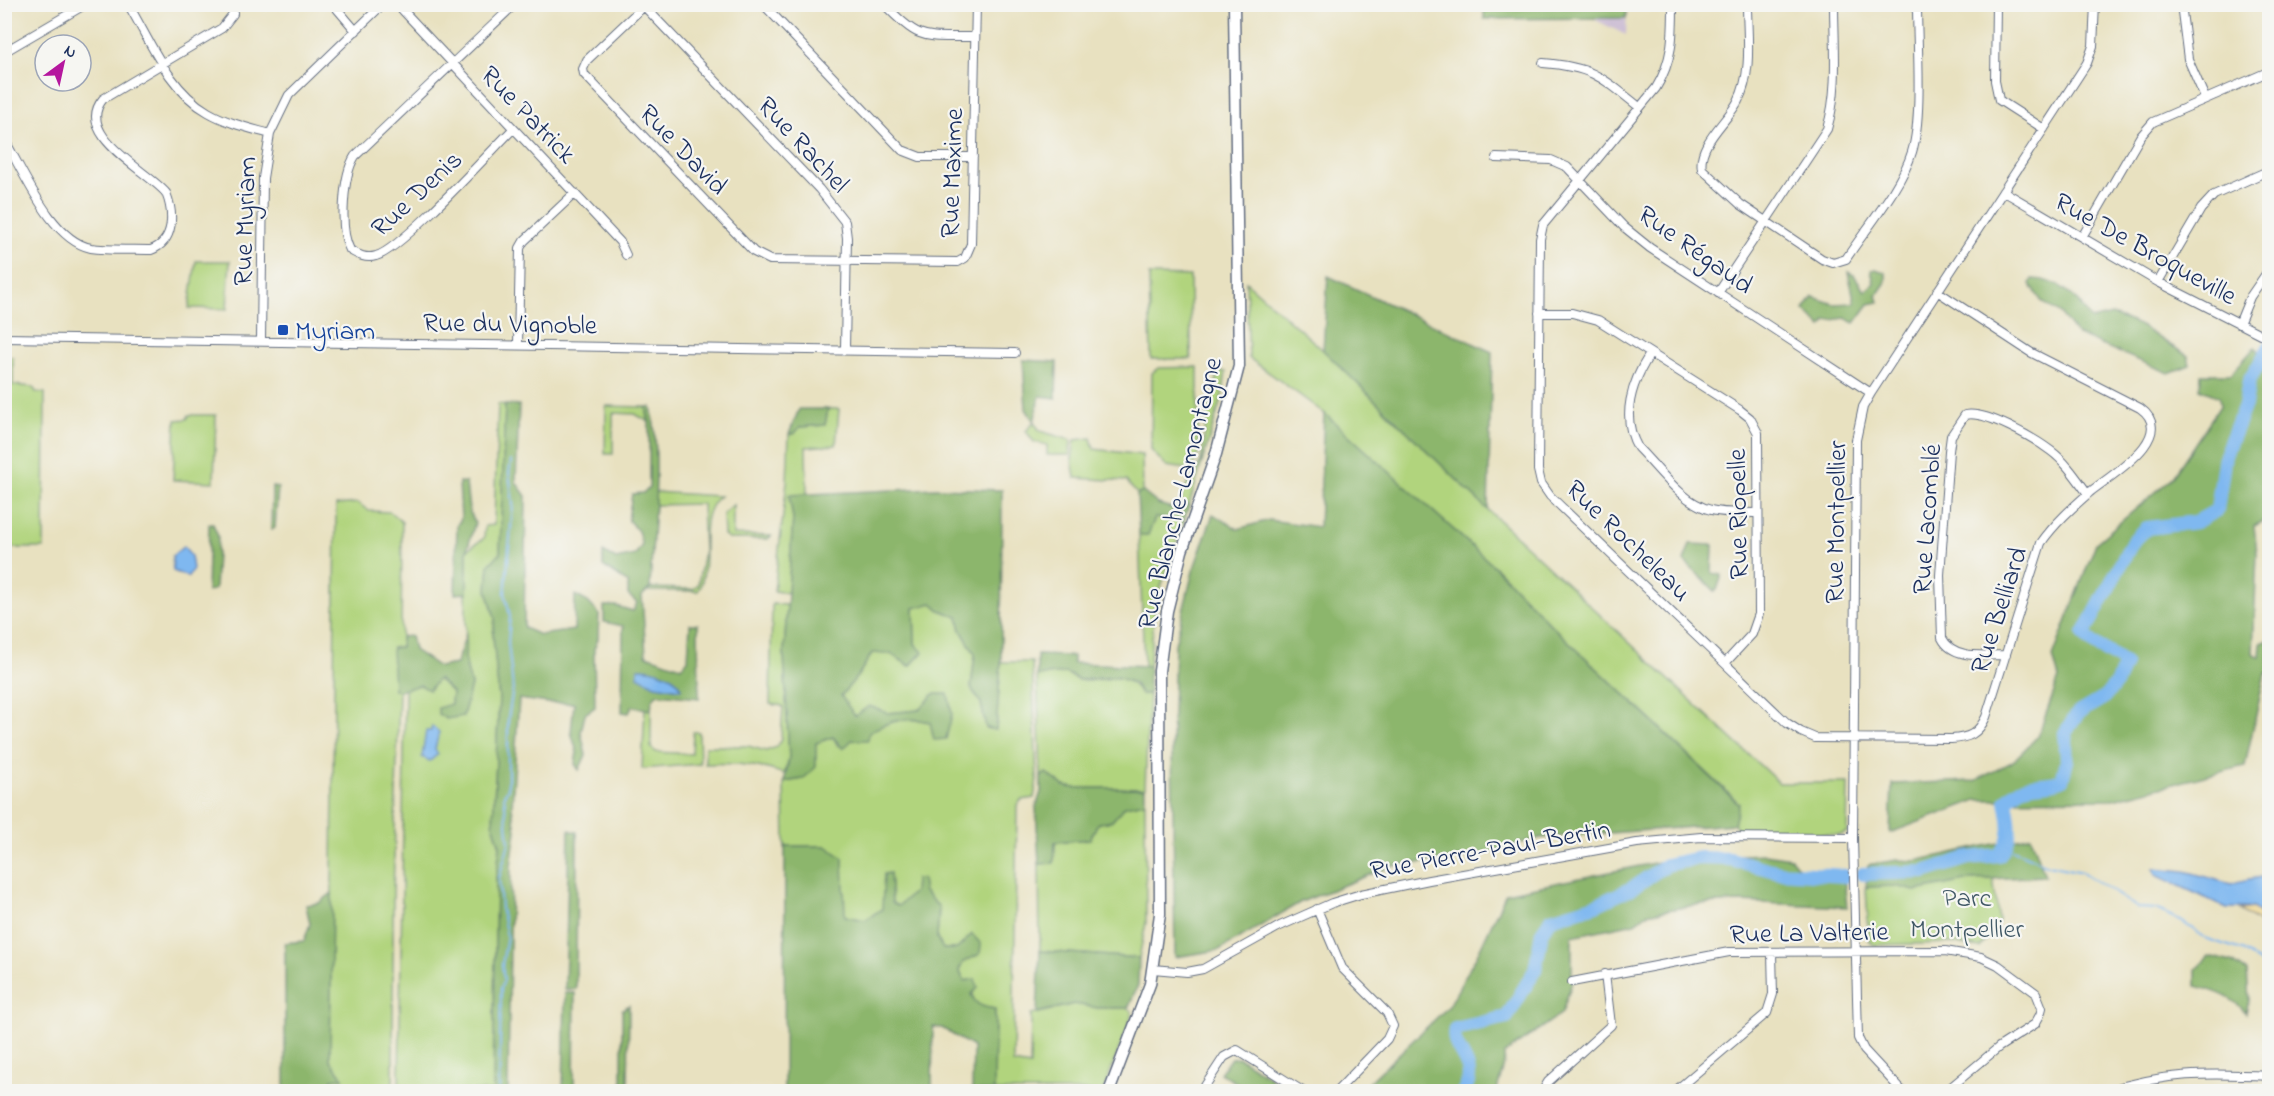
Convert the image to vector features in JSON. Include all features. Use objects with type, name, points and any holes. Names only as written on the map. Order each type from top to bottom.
[{"type":"street","points":[[4,52],[86,4]]},
{"type":"street","points":[[128,4],[183,92],[208,112],[270,134]]},
{"type":"street","points":[[4,139],[52,220],[68,238],[92,248],[152,250],[160,247],[169,235],[171,226],[166,193],[120,156],[103,135],[95,117],[95,110],[103,99],[222,28],[233,14],[233,4]]},
{"type":"street","points":[[333,4],[356,31]]},
{"type":"street","name":"Rue Myriam","points":[[261,340],[263,178],[270,134],[289,95],[383,4]]},
{"type":"street","name":"Rue Patrick","points":[[397,4],[620,242],[626,255]]},
{"type":"street","points":[[452,64],[516,4]]},
{"type":"street","points":[[763,4],[902,150],[920,157],[973,157]]},
{"type":"street","points":[[884,4],[904,26],[915,34],[975,37]]},
{"type":"street","name":"Rue Maxime","points":[[846,260],[958,262],[965,258],[971,244],[976,4]]},
{"type":"street","name":"Rue Blanche-Lamontagne","points":[[1109,1092],[1150,984],[1160,914],[1160,671],[1167,611],[1182,551],[1216,454],[1239,366],[1234,4]]},
{"type":"street","name":"Rue Rocheleau","points":[[1673,4],[1671,56],[1656,88],[1543,225],[1540,239],[1537,457],[1541,483],[1550,496],[1801,732],[1815,738],[1854,738]]},
{"type":"street","points":[[1747,4],[1747,74],[1744,88],[1738,102],[1703,153],[1701,162],[1708,177],[1740,204],[1822,259],[1833,263],[1846,259],[1902,175],[1912,152],[1916,127],[1917,4]]},
{"type":"street","points":[[1718,293],[1827,129],[1832,111],[1834,89],[1834,4]]},
{"type":"street","points":[[1996,4],[1995,81],[1999,100],[2044,129]]},
{"type":"street","name":"Rue Montpellier","points":[[1903,1092],[1864,1050],[1858,1038],[1853,838],[1856,440],[1863,407],[1871,393],[2087,63],[2092,46],[2095,4]]},
{"type":"street","points":[[2181,4],[2188,59],[2205,98]]},
{"type":"street","points":[[2267,4],[2270,18]]},
{"type":"street","name":"Rue Rachel","points":[[644,5],[840,214],[847,230],[845,349]]},
{"type":"street","name":"Rue David","points":[[644,5],[587,60],[582,69],[584,74],[761,258],[846,260]]},
{"type":"street","points":[[1544,63],[1585,69],[1603,78],[1640,107]]},
{"type":"street","name":"Rue Denis","points":[[452,64],[362,148],[350,164],[347,170],[343,231],[350,250],[366,257],[375,257],[401,241],[513,129]]},
{"type":"street","points":[[2082,237],[2140,137],[2153,122],[2270,71]]},
{"type":"street","name":"Rue Régaud","points":[[1496,158],[1551,160],[1567,167],[1624,227],[1650,248],[1871,393]]},
{"type":"street","points":[[2158,282],[2201,209],[2214,195],[2270,170]]},
{"type":"street","name":"Rue De Broqueville","points":[[2003,191],[2158,282],[2270,339]]},
{"type":"street","points":[[518,344],[520,248],[524,241],[575,193]]},
{"type":"street","points":[[2239,324],[2250,297],[2270,268]]},
{"type":"street","name":"Rue Belliard","points":[[1854,738],[1951,739],[1965,738],[1977,733],[1986,717],[2041,543],[2048,532],[2088,494],[2137,456],[2145,447],[2152,427],[2149,414],[2030,352],[1936,291]]},
{"type":"street","name":"Rue Riopelle","points":[[1539,313],[1584,315],[1598,320],[1740,410],[1755,425],[1758,433],[1760,614],[1752,634],[1726,662]]},
{"type":"street","name":"Rue du Vignoble","points":[[4,338],[261,340],[1015,353]]},
{"type":"street","points":[[1650,354],[1633,385],[1630,404],[1632,438],[1638,448],[1689,500],[1701,507],[1714,511],[1758,513]]},
{"type":"street","name":"Rue Lacomblé","points":[[2006,655],[1962,654],[1945,646],[1942,638],[1940,575],[1949,451],[1957,424],[1965,416],[1983,415],[2036,441],[2052,452],[2088,494]]},
{"type":"street","name":"Rue Pierre-Paul-Bertin","points":[[1153,969],[1187,972],[1203,969],[1317,909],[1377,890],[1637,843],[1701,837],[1853,838]]},
{"type":"street","points":[[1317,909],[1342,968],[1387,1013],[1393,1026],[1387,1039],[1336,1092]]},
{"type":"street","name":"Rue La Valterie","points":[[1572,982],[1729,952],[1964,952],[1998,965],[2037,993],[2042,1008],[2035,1024],[1999,1047],[1945,1092]]},
{"type":"street","points":[[1674,1092],[1767,1013],[1773,994],[1772,953]]},
{"type":"street","points":[[1542,1092],[1548,1082],[1611,1025],[1605,974]]},
{"type":"street","points":[[1201,1092],[1224,1057],[1237,1050],[1304,1092]]},
{"type":"street","points":[[2104,1092],[2135,1081],[2171,1075],[2206,1073],[2270,1076]]},
{"type":"shaded area","points":[[1484,5],[1627,5],[1626,35],[1585,15]]},
{"type":"green space","points":[[1484,5],[1626,5],[1626,18],[1484,19]]},
{"type":"green space","points":[[196,261],[230,261],[227,309],[189,308]]},
{"type":"green space","points":[[1876,269],[1886,273],[1886,282],[1877,295],[1879,302],[1869,304],[1855,323],[1845,318],[1826,321],[1822,327],[1804,310],[1813,297],[1834,304],[1855,303],[1848,272],[1854,275],[1865,291],[1874,283],[1871,270]]},
{"type":"green space","points":[[1149,275],[1190,276],[1191,359],[1151,359]]},
{"type":"green space","points":[[1328,276],[1492,352],[1488,510],[1323,350]]},
{"type":"green space","points":[[2032,279],[2051,282],[2067,291],[2091,320],[2112,315],[2137,324],[2188,356],[2190,365],[2169,373],[2077,335],[2060,313],[2042,302],[2030,284]]},
{"type":"green space","points":[[1246,282],[1323,350],[1488,510],[1779,783],[1848,783],[1847,832],[1841,835],[1740,831],[1734,824],[1739,803],[1551,625],[1497,569],[1324,413],[1249,358]]},
{"type":"green space","points":[[2255,347],[2269,361],[2269,435],[2264,447],[2268,466],[2270,518],[2254,526],[2257,553],[2253,653],[2260,657],[2261,643],[2269,640],[2270,674],[2265,673],[2245,766],[2113,799],[1977,800],[1890,833],[1892,784],[1975,781],[2012,762],[2038,736],[2059,678],[2053,657],[2096,543],[2172,478],[2220,406],[2219,397],[2200,389],[2201,374],[2231,374]]},
{"type":"green space","points":[[5,357],[13,357],[13,385],[33,387],[36,392],[45,393],[44,548],[5,548]]},
{"type":"green space","points":[[1023,360],[1057,362],[1056,398],[1040,396],[1034,422],[1026,409]]},
{"type":"green space","points":[[1198,367],[1198,454],[1195,462],[1187,469],[1166,466],[1151,450],[1152,373],[1158,368]]},
{"type":"green space","points":[[1217,371],[1226,372],[1222,397],[1189,505],[1181,503],[1182,494],[1201,461],[1208,407],[1216,389]]},
{"type":"green space","points":[[498,404],[505,405],[500,553],[489,565],[487,590],[495,618],[493,636],[499,698],[493,824],[500,846],[496,878],[493,1091],[409,1092],[399,1087],[405,689],[438,679],[452,692],[451,705],[463,716],[471,685],[465,661],[467,550],[484,538],[485,526],[494,525]]},
{"type":"green space","points":[[505,405],[519,405],[516,482],[526,496],[524,628],[540,635],[574,630],[575,595],[588,602],[599,614],[598,639],[594,649],[595,707],[585,714],[581,732],[586,755],[579,770],[575,764],[577,752],[571,732],[574,703],[548,703],[519,699],[512,807],[516,831],[511,866],[508,1091],[493,1092],[496,878],[500,846],[493,824],[499,698],[493,636],[495,618],[487,590],[489,565],[500,553]]},
{"type":"green space","points":[[606,406],[646,407],[649,422],[635,414],[613,413],[613,454],[605,454]]},
{"type":"green space","points":[[646,407],[651,407],[656,472],[650,588],[642,596],[646,655],[681,667],[688,660],[690,624],[698,624],[699,698],[657,694],[652,700],[651,710],[632,706],[629,713],[622,712],[623,626],[604,622],[604,606],[616,606],[633,611],[637,603],[628,595],[628,583],[603,566],[603,552],[616,559],[635,555],[642,545],[638,531],[628,520],[632,494],[643,493],[649,487],[649,422]]},
{"type":"green space","points":[[799,409],[828,409],[825,425],[800,427],[794,434],[789,434]]},
{"type":"green space","points":[[828,409],[839,409],[836,445],[806,447],[807,495],[789,495],[793,518],[788,593],[774,591],[787,481],[789,434],[794,434],[800,427],[825,425]]},
{"type":"green space","points":[[1324,413],[1497,569],[1551,625],[1739,804],[1734,824],[1540,838],[1475,856],[1392,866],[1301,902],[1219,950],[1175,957],[1172,744],[1175,644],[1193,571],[1213,514],[1238,529],[1269,520],[1319,527]]},
{"type":"green space","points":[[189,415],[216,415],[214,482],[173,480],[176,420],[187,419]]},
{"type":"green space","points":[[1034,422],[1040,431],[1071,440],[1070,455],[1047,455],[1047,445],[1034,442],[1026,431]]},
{"type":"green space","points":[[1091,438],[1094,449],[1142,455],[1143,492],[1137,494],[1126,481],[1075,478],[1072,459],[1075,440]]},
{"type":"green space","points":[[459,482],[466,483],[469,510],[475,523],[467,550],[467,593],[455,594],[457,525],[461,519]]},
{"type":"green space","points":[[272,487],[278,488],[275,528],[271,529]]},
{"type":"green space","points":[[936,488],[1002,490],[1001,662],[996,730],[986,728],[981,703],[971,688],[975,654],[961,630],[958,617],[940,610],[932,603],[914,608],[915,644],[923,652],[910,666],[891,654],[872,653],[841,696],[855,716],[869,706],[888,713],[919,710],[934,694],[948,694],[952,714],[946,739],[934,740],[930,722],[914,719],[890,722],[869,733],[868,740],[852,740],[843,749],[833,737],[816,743],[816,767],[803,779],[784,782],[789,759],[784,653],[793,518],[789,495]]},
{"type":"green space","points":[[654,492],[720,496],[707,515],[704,567],[698,591],[646,591],[650,588],[693,589],[698,585],[704,551],[702,504],[654,505]]},
{"type":"green space","points":[[1143,492],[1158,504],[1175,509],[1181,503],[1189,505],[1184,521],[1155,518],[1148,535],[1139,535],[1137,494]]},
{"type":"green space","points":[[358,503],[369,511],[390,512],[402,522],[401,647],[393,648],[394,690],[399,691],[393,896],[393,1091],[328,1092],[332,1078],[343,1078],[330,1060],[336,505]]},
{"type":"green space","points":[[733,505],[733,535],[771,536],[768,539],[728,539],[724,535],[723,514]]},
{"type":"green space","points":[[1155,518],[1184,521],[1156,601],[1149,666],[1144,666],[1139,535],[1148,534]]},
{"type":"green space","points":[[209,524],[213,524],[218,536],[215,589],[207,592]]},
{"type":"green space","points":[[1690,544],[1713,545],[1712,573],[1722,575],[1717,590],[1715,591],[1684,561]]},
{"type":"green space","points":[[932,603],[940,610],[958,617],[961,630],[975,654],[971,688],[981,703],[986,728],[996,729],[1001,662],[1032,662],[1037,780],[1034,798],[1021,800],[1017,805],[1013,1063],[1030,1066],[1031,1015],[1074,1004],[1098,1008],[1128,1008],[1132,1011],[1131,1018],[1103,1091],[994,1091],[995,1009],[977,1004],[973,997],[975,979],[964,981],[959,969],[963,962],[979,954],[957,949],[943,949],[937,938],[939,907],[924,892],[914,892],[898,907],[892,903],[890,873],[883,909],[865,920],[845,916],[826,846],[785,846],[784,782],[803,779],[816,743],[833,737],[838,746],[893,722],[917,720],[930,722],[934,694],[919,710],[888,713],[869,706],[855,717],[841,696],[872,653],[891,654],[910,666],[922,653],[915,644],[914,608]]},
{"type":"green space","points":[[772,604],[787,605],[784,653],[789,759],[784,774],[745,764],[705,764],[705,746],[748,746],[766,751],[777,747],[781,739],[783,706],[770,704]]},
{"type":"green space","points":[[466,634],[465,661],[471,685],[463,716],[446,719],[438,714],[438,708],[451,704],[452,692],[438,679],[429,690],[420,685],[399,691],[394,690],[392,648],[401,647],[401,637],[411,636],[414,650],[439,667],[456,664]]},
{"type":"green space","points":[[1037,655],[1073,656],[1073,663],[1149,666],[1149,694],[1141,694],[1134,683],[1116,677],[1079,680],[1066,673],[1037,676]]},
{"type":"green space","points":[[1066,673],[1079,680],[1119,678],[1127,680],[1141,694],[1149,694],[1145,788],[1075,788],[1064,786],[1046,773],[1041,777],[1037,676]]},
{"type":"green space","points":[[645,708],[651,710],[651,748],[656,752],[692,754],[693,732],[699,732],[700,764],[642,769]]},
{"type":"green space","points":[[1046,773],[1064,786],[1075,788],[1145,788],[1145,802],[1125,806],[1112,821],[1098,823],[1090,839],[1055,842],[1054,863],[1039,864],[1036,807],[1041,792],[1041,777]]},
{"type":"green space","points":[[1145,802],[1146,923],[1139,958],[1040,951],[1039,864],[1054,862],[1055,842],[1090,839],[1098,823],[1112,821],[1125,806]]},
{"type":"green space","points":[[569,830],[577,832],[576,989],[565,989]]},
{"type":"green space","points":[[2031,836],[2045,876],[1970,880],[1915,891],[1896,886],[1866,887],[1868,865],[1897,860],[1915,861]]},
{"type":"green space","points":[[785,846],[826,846],[843,858],[845,916],[865,920],[882,909],[884,874],[890,873],[892,903],[898,906],[914,892],[915,879],[922,879],[924,892],[939,907],[937,938],[943,949],[957,949],[972,934],[981,944],[980,954],[963,962],[959,970],[964,981],[975,979],[978,988],[971,994],[975,1001],[983,1007],[995,1009],[994,1091],[972,1091],[973,1047],[942,1028],[933,1027],[932,1091],[784,1091]]},
{"type":"green space","points":[[1764,854],[1791,858],[1804,874],[1844,879],[1847,907],[1740,902],[1701,904],[1646,914],[1635,923],[1572,936],[1572,982],[1562,1013],[1504,1054],[1497,1091],[1359,1092],[1449,1006],[1479,951],[1506,893],[1679,858]]},
{"type":"green space","name":"Parc Montpellier","points":[[1993,879],[1999,921],[1980,948],[1951,943],[1874,945],[1869,941],[1866,887],[1896,886],[1915,891],[1970,880]]},
{"type":"green space","points":[[332,893],[330,1060],[343,1078],[332,1079],[328,1091],[285,1091],[285,943],[304,941],[310,924],[306,905],[319,903]]},
{"type":"green space","points":[[1040,951],[1139,958],[1138,985],[1128,1008],[1098,1008],[1074,1004],[1037,1013]]},
{"type":"green space","points":[[2209,956],[2232,962],[2247,972],[2249,1000],[2246,1013],[2230,999],[2196,986],[2196,969]]},
{"type":"green space","points":[[565,993],[575,993],[574,1091],[563,1091]]},
{"type":"green space","points":[[629,1005],[628,1091],[622,1091],[622,1010]]},
{"type":"green space","points":[[1238,1057],[1273,1079],[1263,1091],[1250,1091],[1220,1073],[1231,1058]]},
{"type":"sand","points":[[2253,908],[2269,921],[2269,930],[2240,910]]},
{"type":"water","points":[[184,546],[191,556],[193,569],[188,577],[173,571],[172,556]]},
{"type":"water","points":[[638,668],[650,669],[670,676],[681,689],[655,685],[638,676]]},
{"type":"water","points":[[432,726],[439,732],[435,749],[438,754],[430,761],[422,757],[426,731],[431,731]]},
{"type":"water","points":[[2154,868],[2185,871],[2231,884],[2269,876],[2269,921],[2253,908],[2227,908],[2156,875]]},
{"type":"waterway","points":[[1863,874],[1924,872],[1968,858],[1999,855],[2009,836],[2006,801],[2026,786],[2062,780],[2067,761],[2065,733],[2078,713],[2105,697],[2117,682],[2125,664],[2093,643],[2084,634],[2133,541],[2147,528],[2196,522],[2217,510],[2225,455],[2245,405],[2249,381],[2270,346]]},
{"type":"waterway","points":[[499,1092],[501,988],[504,980],[502,965],[507,936],[501,908],[499,878],[509,843],[504,795],[508,789],[508,719],[513,688],[508,643],[510,616],[505,593],[513,504],[509,473],[511,461]]},
{"type":"waterway","points":[[2006,847],[2048,865],[2082,872],[2138,908],[2156,909],[2181,921],[2207,939],[2242,950],[2270,970]]},
{"type":"waterway","points":[[1463,1092],[1469,1073],[1456,1044],[1455,1029],[1507,1017],[1535,970],[1542,932],[1551,919],[1596,905],[1632,888],[1666,865],[1699,858],[1730,859],[1779,872],[1845,876]]},
{"type":"place","name":"Myriam","points":[[283,330]]}]
